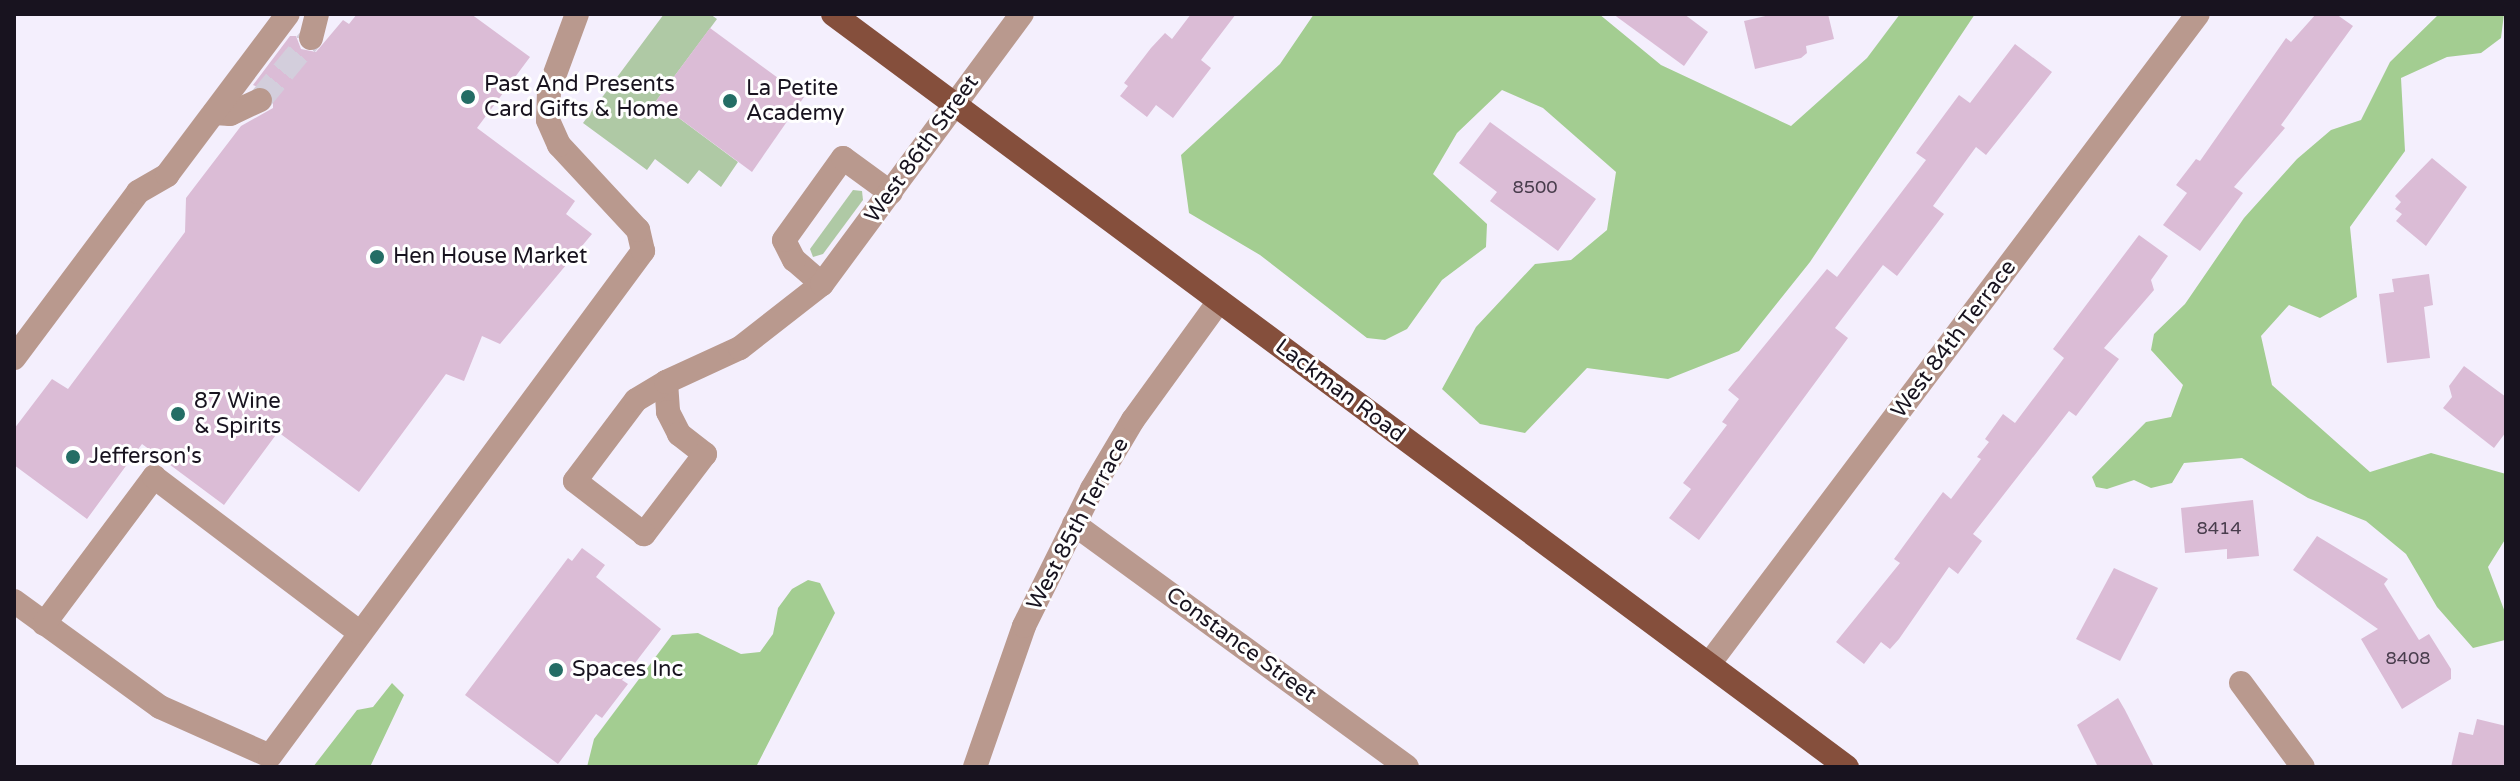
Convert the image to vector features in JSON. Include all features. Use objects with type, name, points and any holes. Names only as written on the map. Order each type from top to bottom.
[{"type":"main road","name":"Lackman Road","points":[[833,14],[1847,767]]},
{"type":"street","points":[[14,358],[138,192],[167,175],[288,14]]},
{"type":"street","points":[[311,38],[317,14]]},
{"type":"street","points":[[14,601],[160,707],[270,756],[643,251],[638,230],[559,145],[548,120],[549,90],[577,14]]},
{"type":"street","name":"West 86th Street","points":[[666,382],[668,412],[679,434],[705,454],[644,534],[575,481],[636,400],[666,382],[740,348],[822,284],[1022,14]]},
{"type":"street","name":"West 84th Terrace","points":[[1709,664],[2198,14]]},
{"type":"street","points":[[214,113],[230,114],[260,100]]},
{"type":"street","points":[[822,284],[794,260],[784,240],[843,158],[891,193]]},
{"type":"street","name":"West 85th Terrace","points":[[975,767],[1024,626],[1074,524],[1133,420],[1219,301]]},
{"type":"street","points":[[44,624],[154,477],[360,633]]},
{"type":"street","name":"Constance Street","points":[[1074,524],[1407,767]]},
{"type":"street","points":[[2241,683],[2303,767]]},
{"type":"green space","points":[[664,14],[710,14],[717,19],[656,101],[738,162],[721,187],[699,170],[688,184],[655,159],[647,170],[583,123]]},
{"type":"green space","points":[[1314,14],[1599,14],[1661,65],[1791,126],[1867,58],[1900,14],[1975,14],[1810,262],[1739,351],[1668,379],[1587,368],[1525,433],[1480,424],[1442,389],[1476,327],[1535,264],[1571,260],[1607,230],[1616,172],[1543,108],[1502,90],[1457,133],[1433,174],[1487,224],[1486,247],[1442,280],[1407,329],[1385,340],[1367,338],[1260,255],[1189,213],[1181,155],[1280,64]]},
{"type":"green space","points":[[2439,14],[2504,14],[2501,38],[2481,53],[2447,57],[2401,78],[2405,151],[2350,227],[2357,297],[2320,318],[2289,305],[2261,336],[2272,385],[2370,472],[2431,453],[2506,474],[2506,538],[2488,567],[2506,615],[2505,640],[2473,648],[2437,607],[2406,554],[2366,521],[2308,498],[2242,458],[2184,463],[2172,483],[2151,488],[2134,480],[2107,489],[2096,487],[2092,477],[2146,422],[2171,417],[2183,385],[2151,350],[2154,334],[2185,304],[2244,218],[2297,159],[2331,130],[2361,120],[2390,62]]},
{"type":"green space","points":[[853,190],[862,191],[863,200],[823,254],[813,257],[810,249]]},
{"type":"green space","points":[[808,580],[820,583],[835,613],[756,767],[587,767],[594,739],[672,635],[698,633],[741,654],[760,652],[773,634],[778,608],[792,589]]},
{"type":"green space","points":[[392,683],[404,695],[370,767],[313,767],[357,710],[373,707]]},
{"type":"building","name":"Hen House Market","points":[[357,14],[471,14],[530,57],[477,128],[575,201],[566,214],[592,234],[500,344],[482,336],[464,381],[446,374],[359,492],[278,432],[224,505],[142,444],[87,519],[14,465],[14,429],[52,379],[68,389],[185,232],[186,198],[241,126],[273,108],[273,93],[253,85],[290,36],[296,36],[301,49],[316,52],[343,20],[349,24]]},
{"type":"building","points":[[1191,14],[1236,14],[1201,60],[1211,68],[1173,118],[1156,105],[1147,117],[1120,96],[1128,86],[1124,83],[1165,33],[1172,39]]},
{"type":"building","points":[[1613,14],[1684,14],[1708,32],[1684,66]]},
{"type":"building","points":[[1774,14],[1828,14],[1834,39],[1806,46],[1807,53],[1801,58],[1755,69],[1744,21]]},
{"type":"building","points":[[2316,14],[2336,14],[2353,26],[2281,125],[2285,128],[2234,187],[2243,193],[2200,251],[2163,225],[2187,193],[2176,185],[2196,159],[2200,161],[2286,38],[2291,42]]},
{"type":"building","name":"La Petite Academy","points":[[710,28],[804,97],[752,172],[656,101]]},
{"type":"building","points":[[2015,44],[2052,72],[1986,155],[1976,147],[1933,206],[1944,214],[1897,276],[1883,265],[1835,328],[1848,338],[1699,540],[1669,518],[1691,489],[1683,483],[1727,425],[1722,422],[1739,399],[1728,390],[1827,269],[1837,277],[1926,160],[1916,153],[1959,95],[1970,103]]},
{"type":"building","points":[[1490,122],[1596,199],[1558,251],[1490,201],[1497,192],[1459,163]]},
{"type":"building","points":[[2432,158],[2467,187],[2426,246],[2396,221],[2402,214],[2395,209],[2401,202],[2395,196]]},
{"type":"building","points":[[2139,235],[2168,256],[2151,280],[2154,290],[2104,348],[2119,359],[2076,416],[2069,411],[1973,534],[1982,541],[1958,574],[1949,567],[1899,639],[1890,649],[1881,642],[1864,664],[1836,642],[1900,563],[1894,559],[1943,492],[1951,499],[1981,459],[1977,457],[1989,442],[1985,439],[2003,414],[2015,423],[2064,358],[2053,349]]},
{"type":"building","points":[[2429,274],[2433,305],[2424,307],[2430,358],[2387,363],[2379,294],[2394,292],[2392,279]]},
{"type":"building","points":[[2464,366],[2506,397],[2506,432],[2494,448],[2443,408],[2452,397],[2449,386]]},
{"type":"building","points":[[2253,500],[2259,556],[2227,559],[2227,549],[2185,553],[2181,508]]},
{"type":"building","points":[[2317,536],[2388,579],[2384,584],[2419,640],[2429,634],[2451,669],[2451,679],[2402,709],[2361,639],[2378,629],[2293,570]]},
{"type":"building","name":"Spaces Inc","points":[[582,548],[605,565],[596,577],[661,629],[622,680],[628,684],[602,718],[596,714],[558,764],[465,695],[568,558],[572,561]]},
{"type":"building","points":[[2114,568],[2158,588],[2120,661],[2076,639]]},
{"type":"building","points":[[2118,698],[2154,767],[2098,767],[2077,725]]},
{"type":"building","points":[[2477,719],[2506,726],[2506,767],[2451,767],[2459,732],[2473,735]]},
{"type":"tunnel","points":[[260,100],[311,38]]},
{"type":"place","name":"Past And Presents Card Gifts & Home","points":[[468,97]]},
{"type":"place","name":"La Petite Academy","points":[[730,101]]},
{"type":"place","name":"Hen House Market","points":[[377,257]]},
{"type":"place","name":"87 Wine & Spirits","points":[[178,414]]},
{"type":"place","name":"Jefferson's","points":[[73,457]]},
{"type":"place","name":"Spaces Inc","points":[[556,670]]}]
